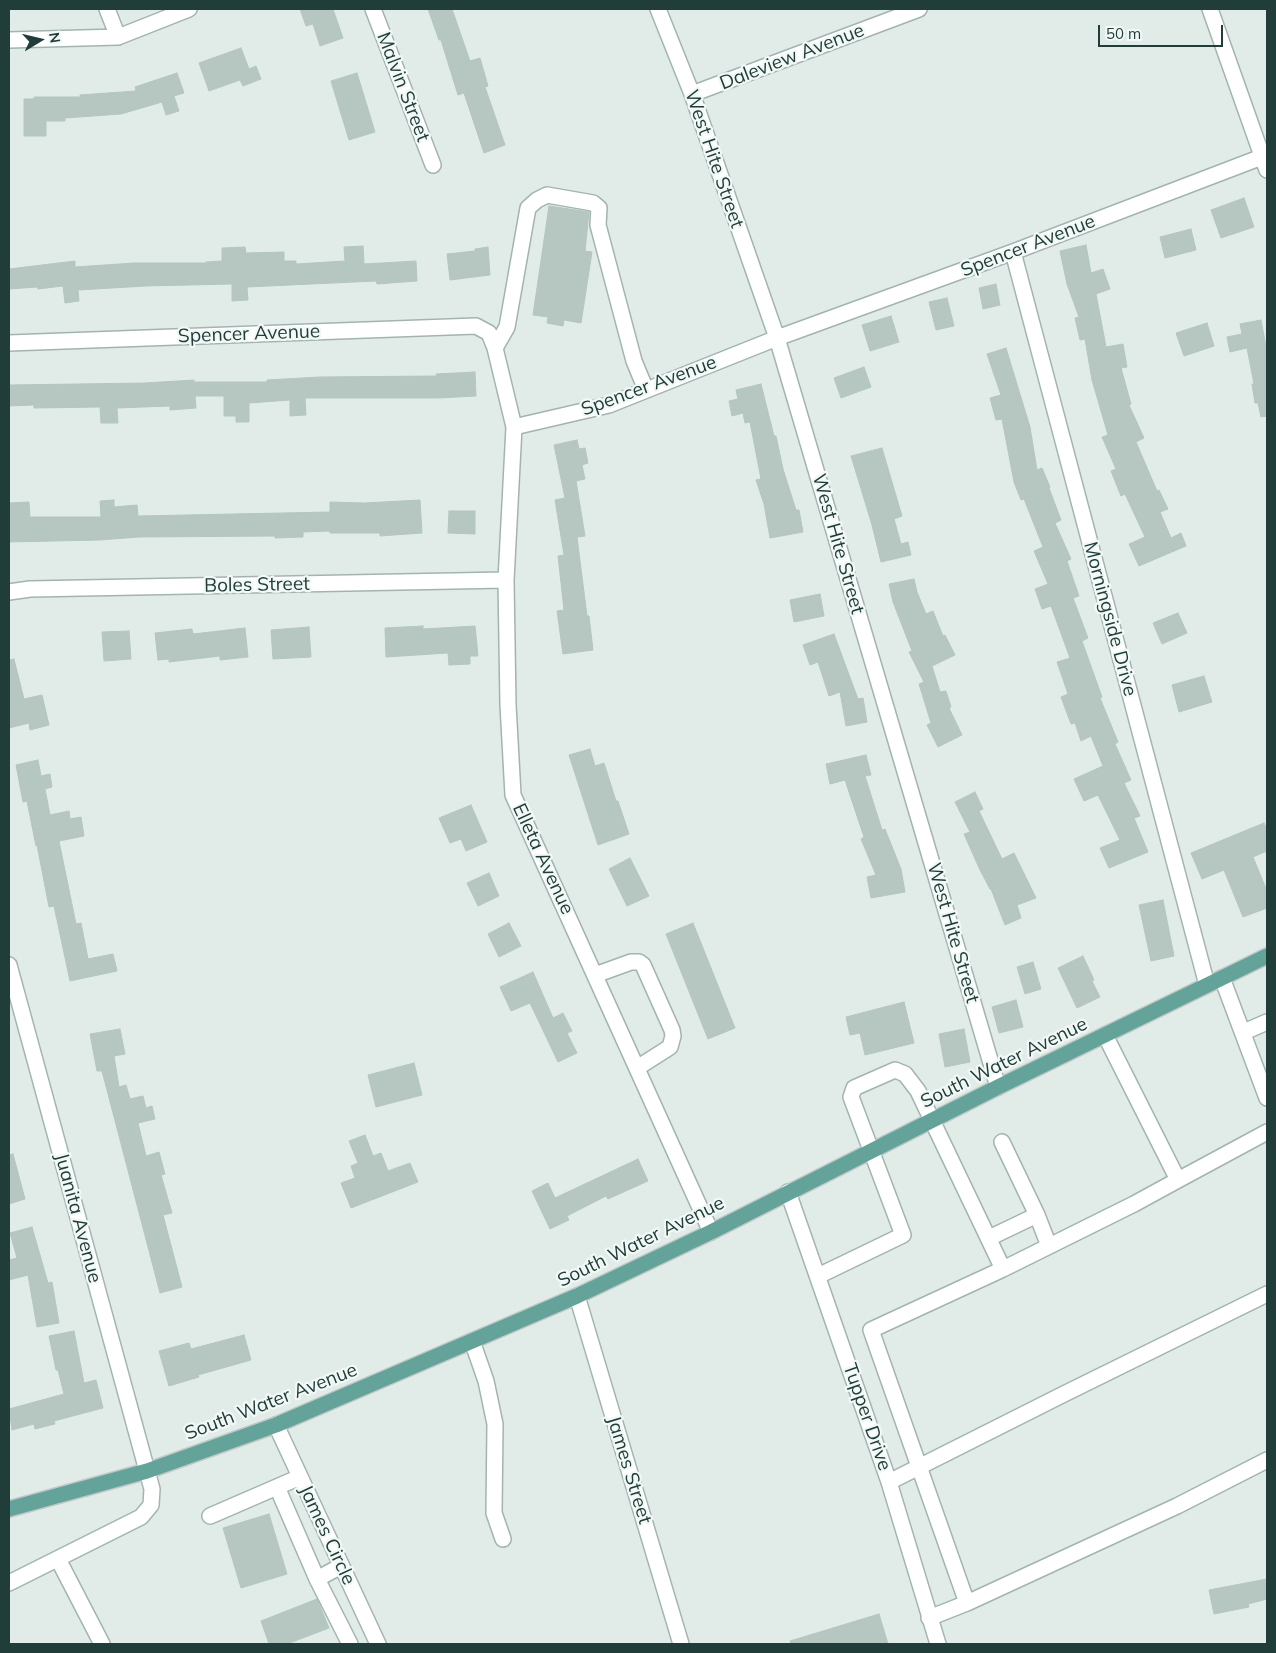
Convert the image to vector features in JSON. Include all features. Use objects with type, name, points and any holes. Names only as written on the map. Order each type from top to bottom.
[{"type":"main road","name":"South Water Avenue","points":[[9,1509],[147,1471],[276,1425],[577,1296],[711,1232],[998,1087],[1267,956]]},
{"type":"street","points":[[107,9],[118,37]]},
{"type":"street","points":[[9,40],[118,37],[189,9]]},
{"type":"street","name":"Malvin Street","points":[[373,9],[433,165]]},
{"type":"street","name":"West Hite Street","points":[[658,9],[692,94],[777,338],[998,1087]]},
{"type":"street","name":"Daleview Avenue","points":[[692,94],[920,9]]},
{"type":"street","points":[[1210,9],[1266,161]]},
{"type":"street","name":"Spencer Avenue","points":[[9,343],[476,326],[489,332],[495,348],[514,427],[609,405],[777,338],[1266,161]]},
{"type":"street","points":[[495,348],[507,327],[528,208],[536,200],[547,195],[593,203],[599,208],[598,225],[634,361],[646,390]]},
{"type":"street","name":"Morningside Drive","points":[[1013,252],[1207,985]]},
{"type":"street","name":"Elleta Avenue","points":[[514,427],[506,580],[508,705],[513,795],[711,1232]]},
{"type":"street","name":"Boles Street","points":[[9,592],[40,589],[506,580]]},
{"type":"street","points":[[595,975],[631,962],[640,962],[643,965],[672,1030],[673,1041],[670,1047],[637,1068]]},
{"type":"street","name":"Juanita Avenue","points":[[9,965],[152,1489],[151,1505],[141,1517],[9,1584]]},
{"type":"street","points":[[1222,978],[1244,1032],[1267,1098]]},
{"type":"street","points":[[1244,1032],[1267,1022]]},
{"type":"street","points":[[1105,1034],[1178,1180]]},
{"type":"street","points":[[818,1276],[903,1235],[852,1097],[854,1088],[895,1070],[905,1074],[918,1091],[1003,1269]]},
{"type":"street","points":[[967,1603],[871,1330],[1049,1246],[1267,1132]]},
{"type":"street","points":[[1002,1142],[1037,1215],[1049,1246]]},
{"type":"street","name":"Tupper Drive","points":[[788,1192],[889,1482],[938,1644]]},
{"type":"street","points":[[989,1238],[1037,1215]]},
{"type":"street","points":[[889,1482],[1267,1294]]},
{"type":"street","name":"James Street","points":[[577,1296],[681,1644]]},
{"type":"street","points":[[472,1341],[486,1381],[495,1424],[494,1513],[503,1539]]},
{"type":"street","name":"James Circle","points":[[276,1425],[378,1644]]},
{"type":"street","points":[[929,1618],[967,1603],[1177,1506],[1267,1460]]},
{"type":"street","points":[[210,1516],[300,1477]]},
{"type":"street","points":[[277,1487],[318,1579],[350,1644]]},
{"type":"street","points":[[58,1559],[102,1644]]},
{"type":"street","points":[[318,1579],[342,1566]]},
{"type":"building","points":[[300,9],[333,9],[343,38],[320,46],[313,24],[306,26]]},
{"type":"building","points":[[428,9],[452,9],[470,61],[480,58],[488,86],[485,87],[505,145],[484,153],[464,93],[458,95],[441,40],[439,40]]},
{"type":"building","points":[[241,48],[249,69],[256,66],[261,79],[243,86],[240,80],[209,91],[199,63]]},
{"type":"building","points":[[177,73],[184,93],[174,96],[179,111],[166,115],[162,102],[121,114],[65,118],[65,121],[46,121],[46,136],[24,136],[24,99],[34,99],[34,97],[80,97],[80,95],[136,91],[135,87]]},
{"type":"building","points":[[357,73],[375,132],[349,140],[331,81]]},
{"type":"building","points":[[1244,198],[1254,227],[1221,238],[1211,210]]},
{"type":"building","points":[[549,206],[589,212],[585,251],[592,252],[581,323],[564,320],[563,326],[547,323],[548,317],[533,315]]},
{"type":"building","points":[[1191,229],[1196,250],[1165,258],[1160,237]]},
{"type":"building","points":[[1086,245],[1091,273],[1103,269],[1110,289],[1096,294],[1106,347],[1123,344],[1127,367],[1121,368],[1131,404],[1129,405],[1144,438],[1136,442],[1157,491],[1159,490],[1168,509],[1160,512],[1171,538],[1181,533],[1186,546],[1139,566],[1129,544],[1145,537],[1125,494],[1121,496],[1111,471],[1116,469],[1102,437],[1108,435],[1092,380],[1085,339],[1080,340],[1075,318],[1079,317],[1067,284],[1060,251]]},
{"type":"building","points":[[363,246],[364,264],[416,261],[417,281],[377,284],[376,281],[247,287],[248,300],[232,301],[232,284],[78,290],[79,301],[65,303],[63,286],[38,289],[37,287],[9,289],[9,269],[75,261],[75,267],[134,263],[206,263],[222,261],[222,248],[245,247],[246,253],[284,252],[284,261],[296,261],[296,264],[345,261],[344,247]]},
{"type":"building","points":[[488,247],[490,275],[450,280],[447,254],[475,251],[475,249]]},
{"type":"building","points":[[996,284],[1000,305],[983,309],[979,288]]},
{"type":"building","points":[[947,298],[954,326],[936,330],[929,302]]},
{"type":"building","points":[[891,316],[899,342],[870,351],[862,325]]},
{"type":"building","points":[[1261,320],[1267,352],[1267,416],[1261,417],[1258,403],[1255,403],[1252,384],[1254,384],[1247,348],[1230,352],[1227,337],[1242,334],[1240,324]]},
{"type":"building","points":[[1207,323],[1214,346],[1184,356],[1176,333]]},
{"type":"building","points":[[1006,348],[1030,427],[1037,470],[1042,468],[1061,520],[1055,523],[1071,559],[1067,561],[1079,596],[1073,598],[1088,638],[1082,641],[1102,697],[1100,698],[1118,742],[1115,744],[1131,780],[1124,783],[1140,816],[1134,818],[1148,852],[1109,868],[1100,848],[1120,840],[1098,795],[1084,801],[1074,779],[1103,766],[1091,736],[1081,741],[1075,723],[1071,724],[1061,697],[1068,694],[1057,662],[1070,658],[1051,606],[1042,609],[1035,589],[1048,584],[1034,551],[1043,547],[1024,499],[1021,500],[1014,482],[1002,419],[996,420],[990,398],[1001,395],[987,354]]},
{"type":"building","points":[[864,367],[871,387],[841,398],[834,378]]},
{"type":"building","points":[[475,372],[476,396],[438,398],[305,398],[306,415],[290,416],[290,400],[249,403],[249,422],[236,422],[236,416],[224,416],[224,396],[195,396],[196,408],[170,410],[170,406],[117,408],[118,423],[101,423],[100,407],[34,408],[34,405],[9,406],[9,385],[145,383],[194,380],[194,382],[267,382],[267,380],[320,377],[437,376],[436,374]]},
{"type":"building","points":[[761,384],[783,469],[796,510],[799,510],[803,532],[770,538],[764,504],[756,480],[761,479],[750,422],[745,423],[743,413],[732,416],[729,401],[738,399],[736,390]]},
{"type":"building","points":[[577,440],[579,449],[585,448],[588,463],[582,465],[585,479],[576,481],[585,536],[577,537],[593,650],[563,654],[557,611],[564,610],[558,556],[564,555],[555,500],[565,498],[554,445]]},
{"type":"building","points":[[882,448],[902,516],[894,519],[901,544],[908,542],[911,555],[881,562],[851,456]]},
{"type":"building","points":[[114,500],[114,507],[137,505],[138,516],[330,512],[330,502],[364,503],[420,500],[422,533],[380,536],[380,533],[330,533],[330,531],[303,532],[303,537],[275,538],[275,536],[139,537],[9,542],[9,503],[29,502],[30,517],[101,517],[100,501]]},
{"type":"building","points":[[449,511],[475,511],[475,534],[448,533]]},
{"type":"building","points":[[914,579],[926,614],[933,611],[943,636],[945,635],[955,655],[932,666],[940,692],[946,691],[951,707],[949,708],[962,735],[938,747],[927,725],[931,723],[919,684],[924,682],[909,652],[912,651],[893,602],[889,584]]},
{"type":"building","points":[[820,594],[824,616],[794,622],[790,600]]},
{"type":"building","points":[[1178,613],[1187,633],[1162,644],[1153,623]]},
{"type":"building","points":[[423,626],[423,629],[475,626],[478,656],[470,656],[470,664],[449,665],[448,653],[386,657],[385,628]]},
{"type":"building","points":[[309,627],[311,657],[273,659],[271,630]]},
{"type":"building","points":[[245,628],[248,657],[220,660],[220,656],[169,662],[169,659],[158,660],[155,633],[192,629],[193,634]]},
{"type":"building","points":[[129,631],[131,659],[104,661],[102,632]]},
{"type":"building","points":[[834,634],[858,699],[863,698],[867,722],[846,726],[840,692],[829,696],[818,662],[810,665],[803,645]]},
{"type":"building","points":[[14,659],[24,699],[42,695],[49,725],[30,730],[29,723],[9,728],[9,660]]},
{"type":"building","points":[[1204,676],[1212,702],[1179,712],[1172,685]]},
{"type":"building","points":[[590,749],[595,766],[604,763],[629,834],[598,845],[569,755]]},
{"type":"building","points":[[866,755],[871,775],[865,776],[882,830],[885,829],[901,869],[905,892],[871,898],[867,877],[876,875],[861,839],[864,837],[845,780],[830,784],[826,764]]},
{"type":"building","points":[[38,760],[41,776],[50,774],[52,787],[45,789],[50,815],[69,811],[70,819],[81,817],[84,836],[59,841],[76,924],[81,923],[88,959],[113,954],[117,971],[70,981],[54,906],[49,907],[27,801],[23,802],[16,765]]},
{"type":"building","points":[[975,792],[983,809],[979,811],[1002,859],[1014,853],[1036,898],[1017,905],[1021,918],[1005,925],[991,889],[980,870],[964,834],[970,832],[955,802]]},
{"type":"building","points":[[471,805],[487,842],[466,851],[461,839],[450,843],[439,818]]},
{"type":"building","points":[[1264,823],[1267,830],[1267,851],[1253,857],[1267,891],[1267,908],[1243,917],[1224,870],[1202,879],[1191,853]]},
{"type":"building","points":[[630,858],[649,896],[627,906],[609,869]]},
{"type":"building","points":[[489,873],[499,896],[478,906],[467,883]]},
{"type":"building","points":[[1163,900],[1174,956],[1151,961],[1139,905]]},
{"type":"building","points":[[509,923],[521,946],[499,957],[488,934]]},
{"type":"building","points":[[693,923],[735,1028],[708,1039],[666,934]]},
{"type":"building","points":[[1083,956],[1100,997],[1077,1008],[1058,968]]},
{"type":"building","points":[[1033,962],[1041,989],[1025,994],[1017,967]]},
{"type":"building","points":[[533,972],[553,1018],[563,1013],[572,1031],[567,1033],[577,1053],[558,1062],[530,1003],[511,1011],[500,987]]},
{"type":"building","points":[[1016,1000],[1023,1027],[999,1033],[992,1007]]},
{"type":"building","points":[[904,1002],[914,1043],[865,1055],[860,1033],[850,1035],[846,1017]]},
{"type":"building","points":[[120,1029],[125,1054],[114,1056],[119,1087],[126,1085],[130,1099],[143,1096],[146,1108],[152,1106],[155,1119],[138,1123],[146,1156],[159,1152],[165,1174],[161,1175],[172,1213],[163,1215],[182,1287],[160,1293],[102,1071],[97,1071],[90,1034]]},
{"type":"building","points":[[964,1029],[970,1062],[945,1067],[939,1034]]},
{"type":"building","points":[[414,1063],[422,1095],[376,1107],[368,1075]]},
{"type":"building","points":[[365,1135],[373,1156],[381,1153],[388,1171],[410,1163],[418,1182],[351,1208],[341,1183],[355,1178],[351,1166],[358,1163],[349,1141]]},
{"type":"building","points":[[13,1154],[25,1199],[9,1204],[9,1155]]},
{"type":"building","points":[[638,1159],[648,1181],[608,1199],[606,1196],[567,1216],[569,1220],[550,1229],[532,1191],[548,1183],[555,1198]]},
{"type":"building","points":[[32,1227],[48,1283],[52,1282],[59,1323],[37,1327],[28,1275],[9,1280],[9,1260],[17,1258],[10,1233]]},
{"type":"building","points":[[74,1331],[84,1383],[96,1380],[103,1408],[54,1421],[55,1424],[35,1429],[34,1424],[12,1430],[9,1409],[64,1394],[58,1370],[56,1370],[49,1336]]},
{"type":"building","points":[[244,1335],[251,1360],[198,1375],[199,1377],[169,1386],[159,1351],[189,1343],[191,1349]]},
{"type":"building","points":[[269,1514],[287,1574],[241,1588],[223,1528]]},
{"type":"building","points":[[1267,1579],[1267,1599],[1248,1604],[1249,1607],[1214,1614],[1209,1590]]},
{"type":"building","points":[[317,1599],[329,1628],[287,1644],[269,1644],[261,1621]]},
{"type":"building","points":[[879,1614],[888,1644],[791,1644],[790,1641]]}]
